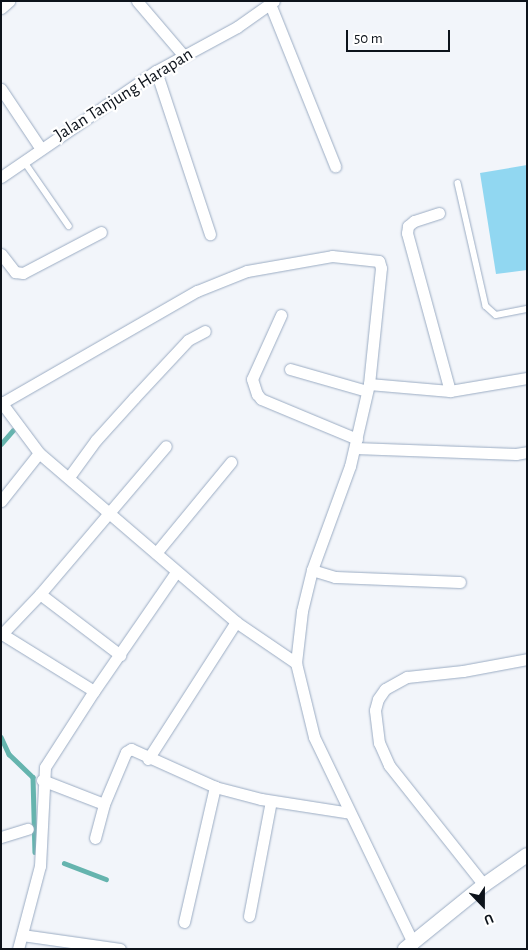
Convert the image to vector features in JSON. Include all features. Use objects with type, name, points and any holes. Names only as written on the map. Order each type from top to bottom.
[{"type":"street","points":[[1,8],[9,1]]},
{"type":"street","points":[[137,1],[184,56]]},
{"type":"street","points":[[272,3],[335,166]]},
{"type":"street","name":"Jalan Tanjung Harapan","points":[[1,177],[156,70],[237,27],[272,3]]},
{"type":"street","points":[[156,70],[210,234]]},
{"type":"street","points":[[1,88],[41,149]]},
{"type":"street","points":[[439,213],[414,221],[408,226],[407,233],[450,391]]},
{"type":"street","points":[[1,254],[15,272],[23,273],[100,232]]},
{"type":"street","points":[[296,663],[236,622],[176,572],[69,476],[39,453],[2,403],[197,291],[247,271],[332,256],[376,259],[380,264],[368,388],[356,444],[312,570],[302,611],[296,663],[314,737],[409,946],[484,885],[527,855]]},
{"type":"street","points":[[280,315],[252,380],[261,400],[356,444],[516,454],[527,452]]},
{"type":"street","points":[[69,476],[96,440],[188,340],[205,331]]},
{"type":"street","points":[[290,368],[368,388],[450,391],[527,378]]},
{"type":"street","points":[[94,691],[2,635],[110,514],[166,446]]},
{"type":"street","points":[[1,501],[39,453]]},
{"type":"street","points":[[156,553],[231,462]]},
{"type":"street","points":[[312,570],[335,577],[460,582]]},
{"type":"street","points":[[18,949],[40,866],[42,846],[42,780],[45,767],[94,691],[176,572]]},
{"type":"street","points":[[40,594],[120,655]]},
{"type":"street","points":[[148,759],[236,622]]},
{"type":"street","points":[[484,885],[389,765],[379,743],[375,710],[378,699],[385,689],[407,677],[463,671],[527,659]]},
{"type":"street","points":[[95,838],[104,804],[126,752],[133,750],[148,759],[215,787],[270,801],[350,813]]},
{"type":"street","points":[[42,780],[104,804]]},
{"type":"street","points":[[184,922],[215,787]]},
{"type":"street","points":[[250,916],[270,801]]},
{"type":"street","points":[[1,837],[28,828]]},
{"type":"street","points":[[22,935],[120,949]]},
{"type":"lane","points":[[24,161],[69,226]]},
{"type":"lane","points":[[458,183],[486,306],[496,315],[527,309]]},
{"type":"building","points":[[527,165],[527,270],[496,274],[480,173]]},
{"type":"waterway","points":[[1,444],[13,430]]},
{"type":"waterway","points":[[1,737],[9,754],[33,777],[35,852]]},
{"type":"waterway","points":[[64,863],[106,879]]}]
